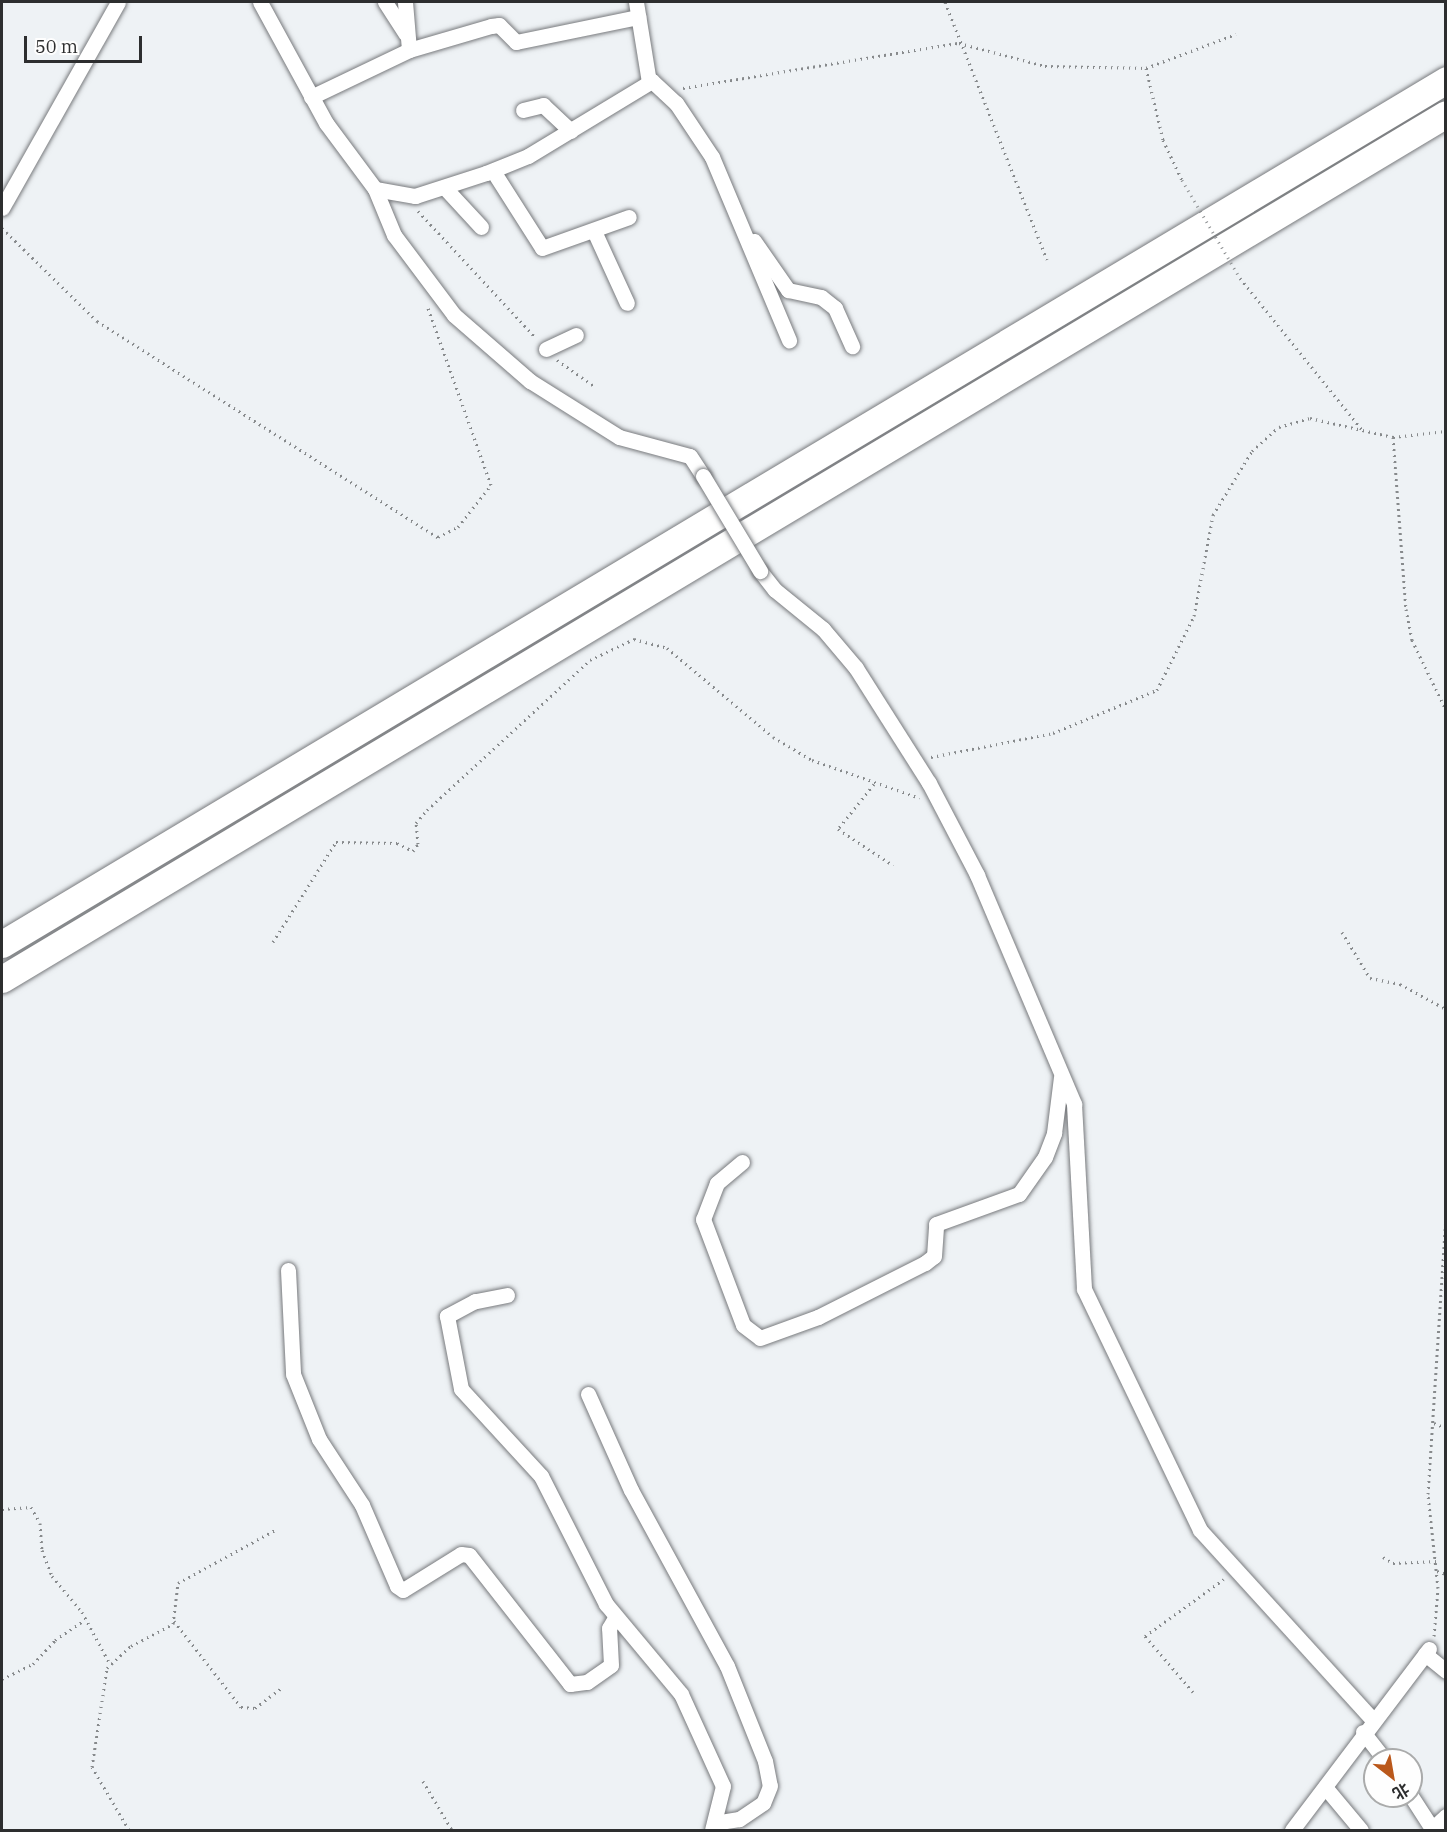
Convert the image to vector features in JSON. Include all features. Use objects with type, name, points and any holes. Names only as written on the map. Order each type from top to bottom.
[{"type":"highway","points":[[2,944],[1446,80]]},
{"type":"highway","points":[[2,979],[1446,114]]},
{"type":"street","points":[[2,208],[118,2]]},
{"type":"street","points":[[260,2],[311,97],[375,189],[394,235],[429,284],[466,327],[530,381],[619,437],[690,456],[760,571],[841,648],[915,760],[981,884],[1062,1074],[1077,1129],[1084,1288],[1200,1530],[1367,1726],[1379,1748]]},
{"type":"street","points":[[386,2],[408,43]]},
{"type":"street","points":[[405,2],[408,43]]},
{"type":"street","points":[[311,97],[408,43],[499,25],[516,42],[637,9],[649,82]]},
{"type":"street","points":[[375,189],[404,197],[445,188],[493,171],[571,130],[649,82]]},
{"type":"street","points":[[649,82],[663,88],[712,157],[789,340]]},
{"type":"street","points":[[523,110],[543,105],[571,130]]},
{"type":"street","points":[[493,171],[542,248],[628,217]]},
{"type":"street","points":[[445,188],[481,227]]},
{"type":"street","points":[[594,231],[627,303]]},
{"type":"street","points":[[743,231],[788,290],[821,297],[836,308],[852,346]]},
{"type":"street","points":[[546,349],[576,334]]},
{"type":"street","points":[[742,1162],[717,1183],[703,1219],[743,1325],[760,1338],[818,1317],[925,1263],[934,1256],[936,1224],[1019,1194],[1045,1157],[1054,1133],[1062,1074]]},
{"type":"street","points":[[288,1270],[293,1374],[315,1431],[363,1505],[397,1586],[403,1590],[457,1556],[469,1555],[570,1684],[586,1682],[611,1665],[609,1628],[615,1618]]},
{"type":"street","points":[[507,1295],[475,1300],[447,1316],[461,1389],[541,1476],[615,1618],[688,1708],[723,1785],[713,1827]]},
{"type":"street","points":[[588,1394],[631,1490],[727,1666],[765,1761],[770,1785],[763,1803],[739,1819],[713,1827]]},
{"type":"street","points":[[1294,1830],[1367,1726],[1427,1651],[1446,1671]]},
{"type":"street","points":[[1325,1787],[1361,1830]]},
{"type":"street","points":[[1419,1808],[1433,1829],[1446,1816]]},
{"type":"path","points":[[945,2],[959,44],[1047,259]]},
{"type":"path","points":[[663,88],[746,80],[959,44],[1045,66],[1146,68],[1236,34]]},
{"type":"path","points":[[1146,68],[1163,140],[1182,180],[1240,278],[1363,431]]},
{"type":"path","points":[[404,197],[546,349],[594,386]]},
{"type":"path","points":[[2,228],[97,321],[438,537],[458,527],[491,485],[436,338],[424,292],[429,284]]},
{"type":"path","points":[[915,760],[1053,733],[1151,695],[1170,670],[1194,616],[1213,515],[1252,451],[1279,427],[1299,418],[1394,437],[1446,431]]},
{"type":"path","points":[[1394,437],[1406,609],[1412,640],[1446,710]]},
{"type":"path","points":[[273,942],[336,842],[397,843],[413,850],[418,844],[416,823],[427,810],[590,660],[634,639],[667,648],[773,736],[840,774],[939,802]]},
{"type":"path","points":[[874,784],[838,829],[893,865]]},
{"type":"path","points":[[1342,932],[1370,978],[1400,984],[1446,1009]]},
{"type":"path","points":[[1427,1651],[1435,1633],[1437,1571],[1428,1528],[1446,1215]]},
{"type":"path","points":[[1434,1423],[1446,1428]]},
{"type":"path","points":[[2,1509],[31,1507],[40,1523],[42,1550],[52,1576],[86,1620],[110,1664],[92,1767],[129,1830]]},
{"type":"path","points":[[277,1529],[178,1583],[174,1621],[241,1707],[255,1708],[282,1688]]},
{"type":"path","points":[[1383,1557],[1401,1564],[1436,1562]]},
{"type":"path","points":[[1437,1571],[1446,1574]]},
{"type":"path","points":[[1193,1692],[1145,1636],[1197,1594],[1236,1572]]},
{"type":"path","points":[[2,1679],[33,1664],[55,1640],[86,1620]]},
{"type":"path","points":[[110,1664],[174,1621]]},
{"type":"path","points":[[423,1781],[452,1830]]}]
